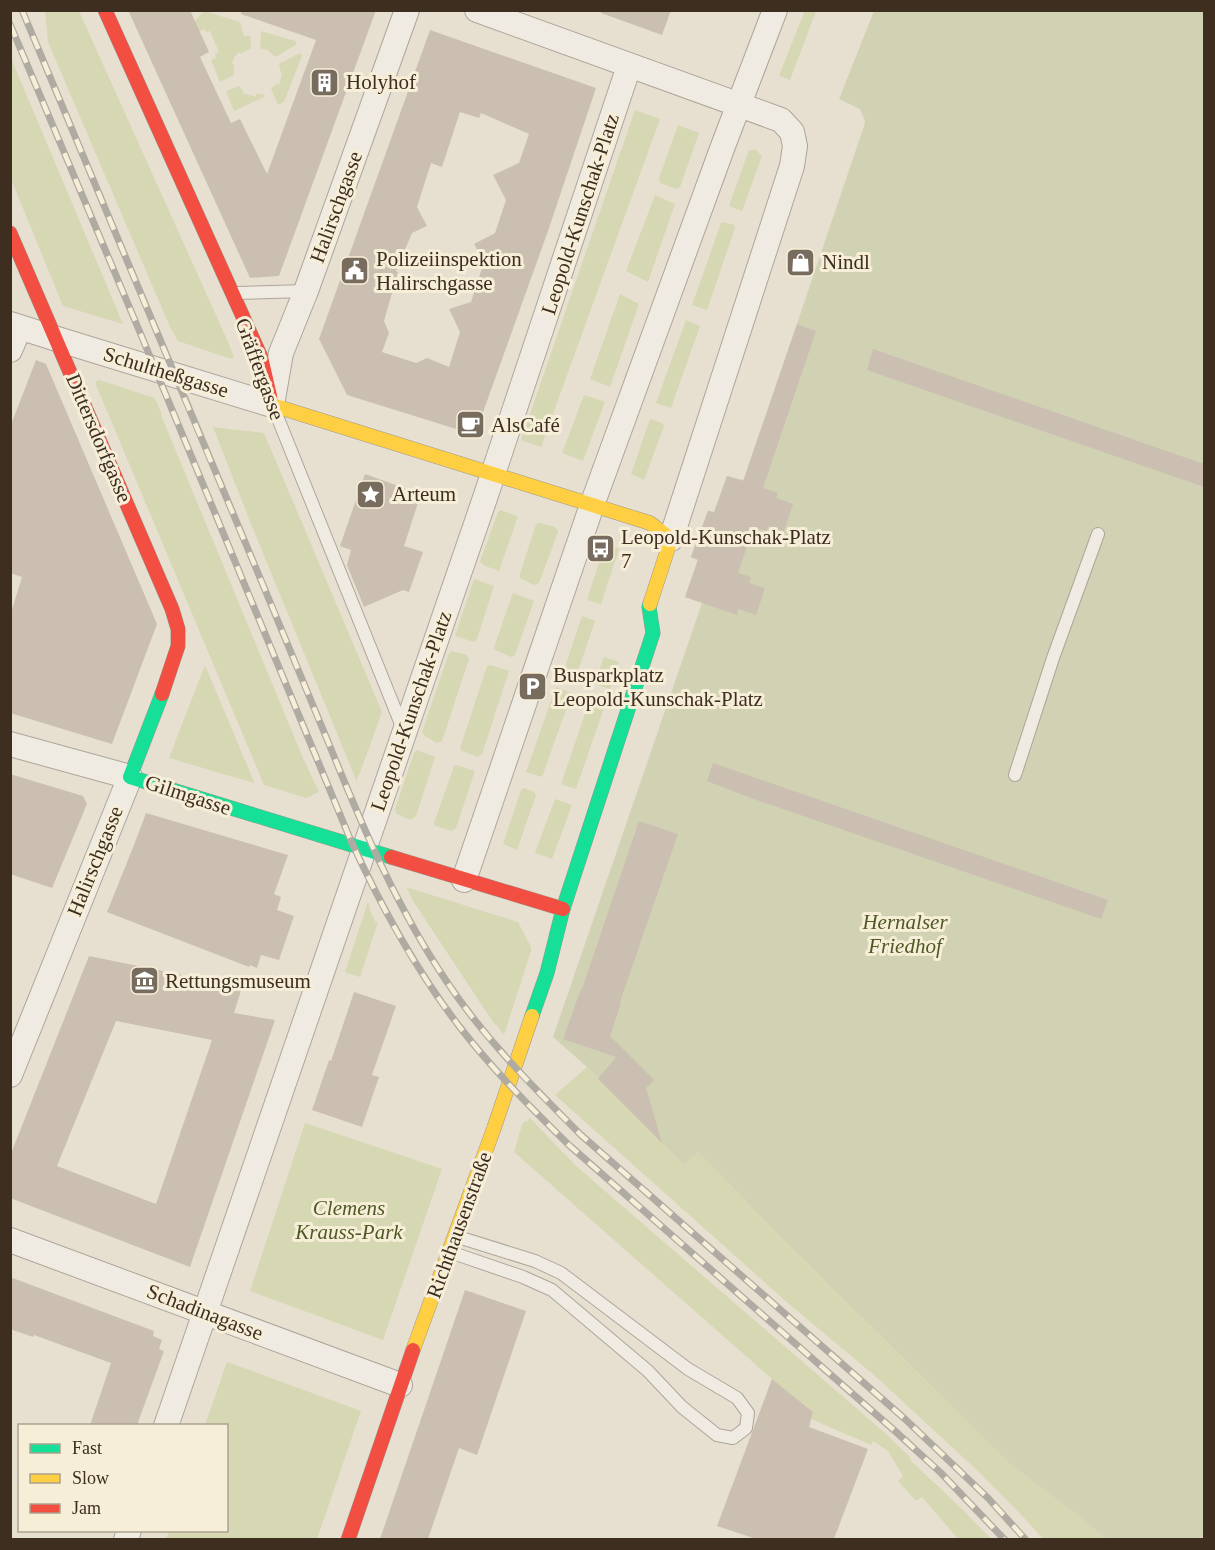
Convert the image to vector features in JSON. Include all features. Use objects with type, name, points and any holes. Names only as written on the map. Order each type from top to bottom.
[{"type":"street","name":"Gräffergasse","points":[[105,10],[261,357],[272,405]]},
{"type":"street","name":"Halirschgasse","points":[[272,405],[281,353],[306,291],[406,10]]},
{"type":"street","points":[[166,1424],[364,849],[563,909],[653,633],[650,607],[792,166],[795,146],[792,132],[781,120],[477,10]]},
{"type":"street","points":[[464,879],[592,505],[775,10]]},
{"type":"street","name":"Leopold-Kunschak-Platz","points":[[364,849],[493,474],[629,66]]},
{"type":"street","name":"Dittersdorfgasse","points":[[10,233],[172,609],[178,629],[178,646]]},
{"type":"street","points":[[10,350],[15,325]]},
{"type":"street","name":"Schultheßgasse","points":[[15,325],[493,474]]},
{"type":"street","points":[[493,474],[650,523],[671,539]]},
{"type":"street","name":"Halirschgasse","points":[[10,1075],[171,670],[178,646]]},
{"type":"street","name":"Gilmgasse","points":[[10,744],[129,777],[364,849]]},
{"type":"street","name":"Richthausenstraße","points":[[348,1539],[400,1385],[494,1128],[547,973],[563,909]]},
{"type":"street","name":"Schadinagasse","points":[[10,1240],[400,1385]]},
{"type":"lane","points":[[232,293],[306,291]]},
{"type":"lane","name":"Gräffergasse","points":[[272,405],[404,732]]},
{"type":"lane","points":[[1015,775],[1053,658],[1098,534]]},
{"type":"lane","points":[[449,1252],[524,1277],[552,1290],[648,1371],[682,1407],[717,1435],[733,1438],[746,1428],[748,1413],[737,1398],[688,1369],[561,1273],[535,1261],[454,1236]]},
{"type":"green space","points":[[805,10],[816,11],[790,80],[779,76]]},
{"type":"green space","points":[[45,11],[79,11],[234,358],[178,341],[170,327],[48,42]]},
{"type":"green space","points":[[204,11],[240,22],[244,36],[250,36],[251,48],[241,54],[239,52],[234,58],[232,64],[234,75],[220,82],[211,60],[216,58],[215,54],[219,52],[210,31],[206,32],[205,29],[198,32],[194,22]]},
{"type":"green space","name":"Hernalser Friedhof","points":[[874,11],[1204,11],[1204,1539],[1106,1539],[1010,1464],[698,1152],[684,1165],[587,1067],[553,1037],[702,603],[685,597],[698,559],[691,557],[692,553],[695,551],[708,510],[714,513],[727,476],[744,480],[864,126],[865,121],[860,109],[839,99]]},
{"type":"green space","points":[[261,31],[295,41],[297,44],[276,57],[260,48]]},
{"type":"green space","points":[[300,53],[302,56],[284,102],[278,105],[271,89],[276,84],[279,85],[282,74],[279,64]]},
{"type":"green space","points":[[11,58],[123,324],[63,306],[11,179]]},
{"type":"green space","points":[[239,86],[243,93],[256,97],[256,94],[263,94],[264,97],[234,111],[226,91]]},
{"type":"green space","points":[[635,110],[660,119],[541,447],[521,440]]},
{"type":"green space","points":[[678,125],[699,133],[680,187],[676,189],[660,183],[659,178]]},
{"type":"green space","points":[[749,150],[756,150],[762,156],[742,211],[729,206]]},
{"type":"green space","points":[[655,195],[675,204],[648,282],[626,271]]},
{"type":"green space","points":[[721,223],[734,225],[735,228],[707,310],[692,305]]},
{"type":"green space","points":[[620,294],[639,304],[610,387],[590,379]]},
{"type":"green space","points":[[686,320],[700,326],[671,408],[656,403]]},
{"type":"green space","points":[[96,381],[155,398],[319,792],[306,798],[264,785],[96,385]]},
{"type":"green space","points":[[584,395],[605,402],[583,461],[562,453]]},
{"type":"green space","points":[[650,419],[664,426],[644,480],[631,474]]},
{"type":"green space","points":[[213,427],[264,433],[382,712],[357,782],[251,524]]},
{"type":"green space","points":[[501,510],[517,516],[517,519],[499,571],[483,565],[480,561],[498,512]]},
{"type":"green space","points":[[536,524],[555,527],[558,532],[539,583],[534,585],[520,578],[520,574]]},
{"type":"green space","points":[[605,544],[619,549],[601,604],[587,600]]},
{"type":"green space","points":[[474,579],[494,586],[477,639],[474,642],[455,636]]},
{"type":"green space","points":[[513,593],[534,601],[515,655],[511,657],[495,650],[494,647]]},
{"type":"green space","points":[[582,616],[595,621],[576,677],[563,673]]},
{"type":"green space","points":[[451,651],[467,655],[469,659],[442,741],[437,743],[422,732]]},
{"type":"green space","points":[[604,657],[619,662],[610,689],[594,684]]},
{"type":"green space","points":[[205,665],[254,782],[254,783],[169,758]]},
{"type":"green space","points":[[491,665],[509,671],[482,754],[478,757],[460,748],[487,666]]},
{"type":"green space","points":[[556,687],[572,693],[542,777],[526,772]]},
{"type":"green space","points":[[590,699],[605,705],[576,789],[561,784]]},
{"type":"green space","points":[[417,750],[435,757],[416,816],[411,820],[397,814],[395,809]]},
{"type":"green space","points":[[456,765],[475,771],[456,828],[451,831],[435,826],[434,823]]},
{"type":"green space","points":[[524,788],[536,795],[517,850],[503,844],[521,790]]},
{"type":"green space","points":[[555,799],[572,805],[552,859],[535,853]]},
{"type":"green space","points":[[406,887],[518,922],[531,951],[504,1035],[495,1025]]},
{"type":"green space","points":[[368,902],[376,923],[378,922],[360,977],[345,972]]},
{"type":"green space","points":[[587,1067],[684,1165],[698,1152],[1010,1464],[1106,1539],[1043,1539],[979,1472],[874,1375],[789,1304],[555,1095]]},
{"type":"green space","points":[[529,1117],[576,1166],[885,1433],[991,1539],[958,1539],[922,1497],[916,1501],[898,1481],[903,1476],[888,1451],[873,1441],[871,1445],[811,1419],[813,1412],[772,1379],[514,1152],[522,1125],[528,1121]]},
{"type":"green space","name":"Clemens Krauss-Park","points":[[305,1123],[442,1169],[383,1340],[250,1291]]},
{"type":"green space","points":[[227,1362],[361,1411],[317,1539],[166,1539],[169,1532],[228,1532],[228,1424],[205,1424]]},
{"type":"building","points":[[128,10],[190,10],[209,52],[200,57],[231,123],[240,119],[267,174],[316,40],[241,14],[242,10],[376,10],[279,276],[250,278]]},
{"type":"building","points":[[601,10],[671,10],[662,35],[601,13]]},
{"type":"building","points":[[430,30],[596,88],[477,429],[469,433],[347,395],[319,339]],"holes":[[[460,112],[479,118],[481,113],[529,134],[519,163],[493,175],[506,200],[495,233],[474,244],[484,262],[471,302],[449,309],[460,332],[449,367],[427,358],[416,363],[382,352],[389,333],[384,321],[398,272],[396,271],[412,233],[427,226],[417,207],[431,163],[442,167]]]},
{"type":"building","points":[[797,324],[816,331],[763,488],[778,493],[776,498],[793,504],[784,531],[769,526],[766,531],[754,527],[738,573],[751,577],[749,583],[765,588],[756,615],[738,609],[737,615],[685,597],[698,560],[691,557],[697,540],[703,536],[702,527],[708,511],[714,512],[727,476],[743,481]]},
{"type":"building","points":[[873,349],[1204,464],[1204,487],[867,370]]},
{"type":"building","points":[[36,360],[46,364],[157,624],[112,744],[10,713],[10,616],[22,577],[10,573],[10,427]]},
{"type":"building","points":[[365,474],[421,494],[404,546],[423,552],[409,592],[403,590],[364,607],[347,565],[351,550],[340,546]]},
{"type":"building","points":[[713,763],[1108,900],[1101,919],[707,781]]},
{"type":"building","points":[[10,774],[83,796],[87,804],[52,888],[10,874]]},
{"type":"building","points":[[146,813],[288,855],[274,894],[281,897],[277,910],[294,916],[279,960],[261,955],[257,968],[250,965],[249,967],[107,912]]},
{"type":"building","points":[[639,821],[678,834],[610,1036],[654,1080],[646,1088],[662,1143],[598,1079],[616,1057],[563,1039]]},
{"type":"building","points":[[89,956],[242,987],[234,1013],[275,1020],[190,1267],[10,1198],[10,1156]],"holes":[[[116,1021],[212,1040],[156,1204],[57,1166]]]},
{"type":"building","points":[[354,992],[396,1006],[372,1075],[379,1077],[362,1127],[312,1110]]},
{"type":"building","points":[[10,1277],[154,1331],[153,1336],[162,1340],[159,1349],[164,1351],[137,1424],[90,1424],[111,1363],[34,1335],[33,1337],[10,1329]]},
{"type":"building","points":[[465,1290],[526,1311],[477,1455],[459,1448],[428,1539],[380,1539]]},
{"type":"building","points":[[772,1379],[813,1412],[809,1427],[868,1449],[834,1539],[756,1539],[717,1526]]},
{"type":"railway","points":[[22,10],[354,805],[396,896],[447,982],[493,1043],[581,1135],[905,1419],[988,1498],[1026,1540]]},
{"type":"railway","points":[[10,24],[351,841],[413,960],[459,1026],[526,1103],[570,1146],[895,1431],[941,1473],[1005,1540]]},
{"type":"traffic: fast","points":[[532,1016],[547,973],[563,909],[653,633],[650,604]]},
{"type":"traffic: fast","points":[[162,694],[130,777],[391,857]]},
{"type":"traffic: slow","points":[[270,396],[272,405],[650,523],[671,539],[650,604]]},
{"type":"traffic: slow","points":[[413,1350],[532,1016]]},
{"type":"traffic: jam","points":[[105,10],[261,357],[270,396]]},
{"type":"traffic: jam","points":[[10,233],[172,609],[178,629],[178,646],[162,694]]},
{"type":"traffic: jam","points":[[391,857],[563,909]]},
{"type":"traffic: jam","points":[[348,1540],[413,1350]]},
{"type":"place","name":"Holyhof","points":[[325,82]]},
{"type":"place","name":"Nindl","points":[[801,262]]},
{"type":"place","name":"Polizeiinspektion Halirschgasse","points":[[355,271]]},
{"type":"place","name":"AlsCafé","points":[[470,425]]},
{"type":"place","name":"Arteum","points":[[371,494]]},
{"type":"place","name":"Leopold-Kunschak-Platz 7","points":[[600,549]]},
{"type":"place","name":"Busparkplatz Leopold-Kunschak-Platz","points":[[532,687]]},
{"type":"place","name":"Rettungsmuseum","points":[[144,981]]}]
